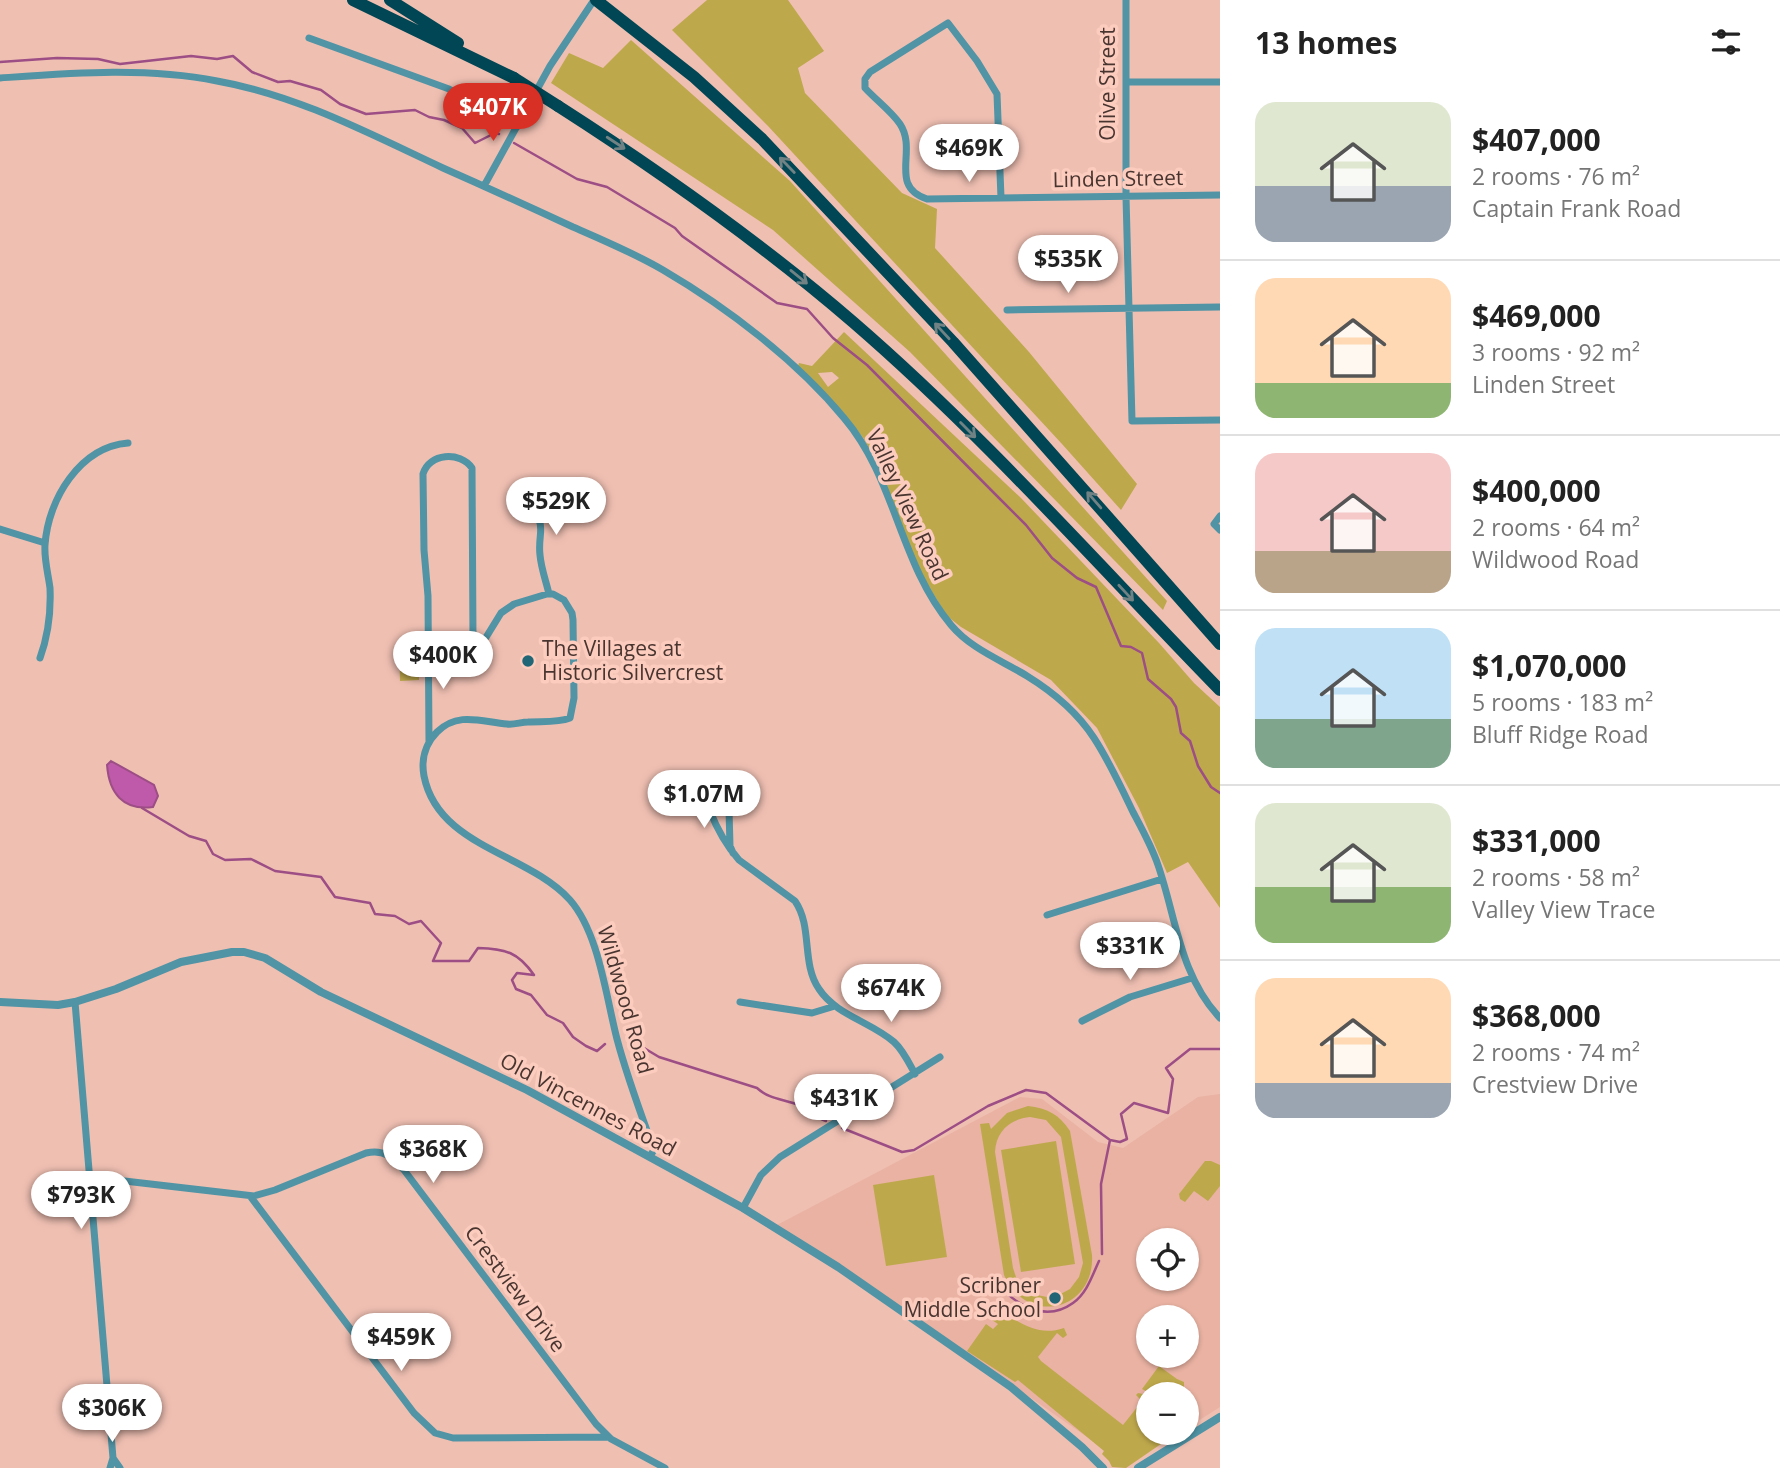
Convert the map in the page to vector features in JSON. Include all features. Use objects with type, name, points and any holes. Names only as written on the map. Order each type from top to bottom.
[{"type":"highway","points":[[353,0],[514,78]]},
{"type":"highway","points":[[390,0],[686,190],[853,322],[1004,466],[1220,690]]},
{"type":"highway","points":[[596,0],[717,97],[790,169],[1014,410],[1220,644]]},
{"type":"street","points":[[484,186],[550,66],[596,0]]},
{"type":"street","name":"Olive Street","points":[[1126,0],[1126,197],[1132,421],[1220,420]]},
{"type":"street","name":"Linden Street","points":[[1001,198],[997,94],[948,23],[870,72],[865,79],[865,88],[900,124],[906,149],[907,184],[914,194],[927,199],[1126,197],[1220,195]]},
{"type":"street","points":[[309,38],[449,89],[518,126]]},
{"type":"street","name":"Valley View Road","points":[[0,78],[143,73],[218,81],[305,106],[640,258],[693,288],[772,348],[829,401],[863,441],[889,498],[915,569],[948,622],[965,639],[1045,688],[1064,703],[1088,729],[1119,783],[1155,857],[1192,978],[1206,1002],[1220,1018]]},
{"type":"street","points":[[1126,82],[1220,82]]},
{"type":"street","points":[[1007,310],[1220,307]]},
{"type":"street","points":[[40,658],[49,620],[50,590],[45,543],[60,495],[72,475],[97,451],[109,445],[128,443]]},
{"type":"street","points":[[429,743],[423,474],[433,460],[456,457],[468,463],[473,475],[473,639]]},
{"type":"street","points":[[522,507],[532,512],[540,521],[540,556],[549,594]]},
{"type":"street","points":[[1220,516],[1214,524],[1220,530]]},
{"type":"street","points":[[0,529],[45,543]]},
{"type":"street","points":[[428,639],[485,639],[507,607],[536,596],[549,594],[564,600],[572,613],[572,715],[568,719],[512,724],[471,718],[454,722],[436,733],[429,743]]},
{"type":"street","name":"Wildwood Road","points":[[429,743],[423,764],[425,782],[434,801],[447,818],[474,841],[550,883],[570,900],[582,917],[593,945],[618,1042],[654,1150],[650,1156]]},
{"type":"street","points":[[733,853],[730,846],[728,808],[719,802],[711,806],[711,813],[723,842],[733,853],[769,884],[799,906],[804,919],[814,981],[821,992],[835,1006],[895,1043],[915,1074]]},
{"type":"street","points":[[1047,915],[1162,879]]},
{"type":"street","name":"Old Vincennes Road","points":[[0,1002],[58,1005],[75,1002],[116,989],[181,962],[220,953],[255,954],[388,1026],[516,1084],[743,1208],[838,1267],[1011,1387],[1103,1468]]},
{"type":"street","points":[[1082,1021],[1130,997],[1192,978]]},
{"type":"street","points":[[75,1002],[113,1458],[110,1468]]},
{"type":"street","points":[[740,1002],[812,1013],[835,1006]]},
{"type":"street","points":[[743,1208],[770,1165],[940,1058]]},
{"type":"street","name":"Crestview Drive","points":[[90,1177],[250,1196],[275,1190],[366,1153],[381,1152],[394,1158],[586,1411],[609,1437],[665,1468]]},
{"type":"street","points":[[250,1196],[414,1413],[435,1433],[472,1439],[609,1437]]},
{"type":"street","points":[[1138,1468],[1220,1417]]},
{"type":"street","points":[[113,1458],[120,1468]]},
{"type":"shaded area","points":[[707,0],[788,0],[824,51],[798,68],[805,93],[902,193],[937,209],[935,248],[1029,352],[1137,484],[1121,510],[768,126],[672,30]]},
{"type":"shaded area","points":[[631,40],[790,181],[1167,601],[1163,610],[910,352],[773,230],[551,83],[569,53],[603,68]]},
{"type":"shaded area","points":[[844,332],[1021,498],[1194,683],[1220,707],[1220,908],[1188,862],[1167,873],[1139,808],[1097,728],[1051,680],[947,616],[918,569],[884,478],[864,439],[843,412],[798,366],[799,363],[812,366]],"holes":[[[832,372],[839,378],[828,387],[818,373]]]},
{"type":"shaded area","points":[[399,642],[419,642],[419,680],[400,681]]},
{"type":"shaded area","points":[[111,761],[154,785],[158,796],[153,807],[133,806],[120,798],[108,775],[107,765]]},
{"type":"shaded area","name":"Scribner Middle School","points":[[1220,1094],[1220,1407],[1199,1420],[1199,1382],[1136,1382],[1136,1445],[1158,1445],[1127,1465],[858,1277],[777,1225],[1020,1097],[1042,1099],[1098,1142],[1123,1148],[1198,1097]]},
{"type":"shaded area","points":[[1028,1106],[1041,1108],[1052,1113],[1070,1131],[1092,1255],[1090,1274],[1083,1289],[1072,1300],[1058,1306],[1028,1302],[1015,1291],[1004,1275],[980,1124],[989,1123],[991,1129],[1007,1113]],"holes":[[[1030,1117],[1046,1120],[1061,1137],[1083,1263],[1079,1277],[1070,1289],[1055,1297],[1032,1294],[1017,1280],[995,1152],[1001,1133],[1016,1120]]]},
{"type":"shaded area","points":[[1056,1141],[1075,1264],[1021,1272],[1001,1150]]},
{"type":"shaded area","points":[[1205,1161],[1220,1165],[1220,1186],[1208,1201],[1194,1191],[1185,1202],[1180,1199],[1179,1194]]},
{"type":"shaded area","points":[[934,1175],[947,1257],[886,1266],[873,1185]]},
{"type":"shaded area","points":[[999,1310],[1038,1330],[1064,1328],[1067,1335],[1063,1338],[1057,1333],[1038,1357],[1041,1361],[1123,1425],[1136,1409],[1136,1445],[1159,1445],[1126,1468],[1112,1467],[1102,1454],[1104,1451],[1018,1380],[1015,1382],[967,1351],[986,1324],[993,1329],[998,1324],[989,1318]]},
{"type":"shaded area","points":[[1158,1368],[1162,1368],[1184,1382],[1147,1382]]},
{"type":"waterway","points":[[0,62],[57,58],[98,59],[120,64],[191,56],[217,59],[233,56],[252,72],[278,82],[290,81],[321,90],[340,104],[366,114],[415,110],[462,128],[475,143],[495,133],[499,134]]},
{"type":"waterway","points":[[514,143],[577,179],[607,187],[675,228],[682,236],[777,303],[807,309],[833,338],[867,365],[1026,525],[1052,558],[1077,578],[1096,587],[1121,646],[1131,647],[1142,653],[1148,679],[1171,699],[1176,707],[1181,733],[1190,741],[1198,766],[1211,787],[1220,793]]},
{"type":"waterway","points":[[142,808],[189,836],[206,841],[213,854],[225,860],[251,859],[275,871],[321,877],[335,897],[370,903],[375,914],[395,916],[409,924],[421,921],[441,943],[433,961],[469,961],[478,948],[510,953],[522,961],[534,975],[517,973],[512,980],[516,989],[531,995],[547,1015],[563,1023],[573,1037],[586,1046],[597,1051],[605,1044]]},
{"type":"waterway","points":[[629,1039],[659,1057],[757,1088],[772,1097],[801,1106],[826,1121]]},
{"type":"waterway","points":[[842,1128],[902,1152],[914,1150],[988,1106],[1026,1090],[1046,1093],[1110,1140],[1120,1142],[1127,1139],[1121,1114],[1134,1103],[1168,1113],[1173,1079],[1166,1068],[1190,1049],[1220,1049]]},
{"type":"waterway","points":[[1102,1254],[1101,1184],[1110,1140]]},
{"type":"waterway","points":[[994,1276],[1018,1302],[1028,1308],[1051,1311],[1062,1309],[1078,1299],[1089,1284],[1099,1261]]},
{"type":"place","name":"The Villages at Historic Silvercrest","points":[[528,661]]},
{"type":"place","name":"Scribner Middle School","points":[[1055,1298]]}]
